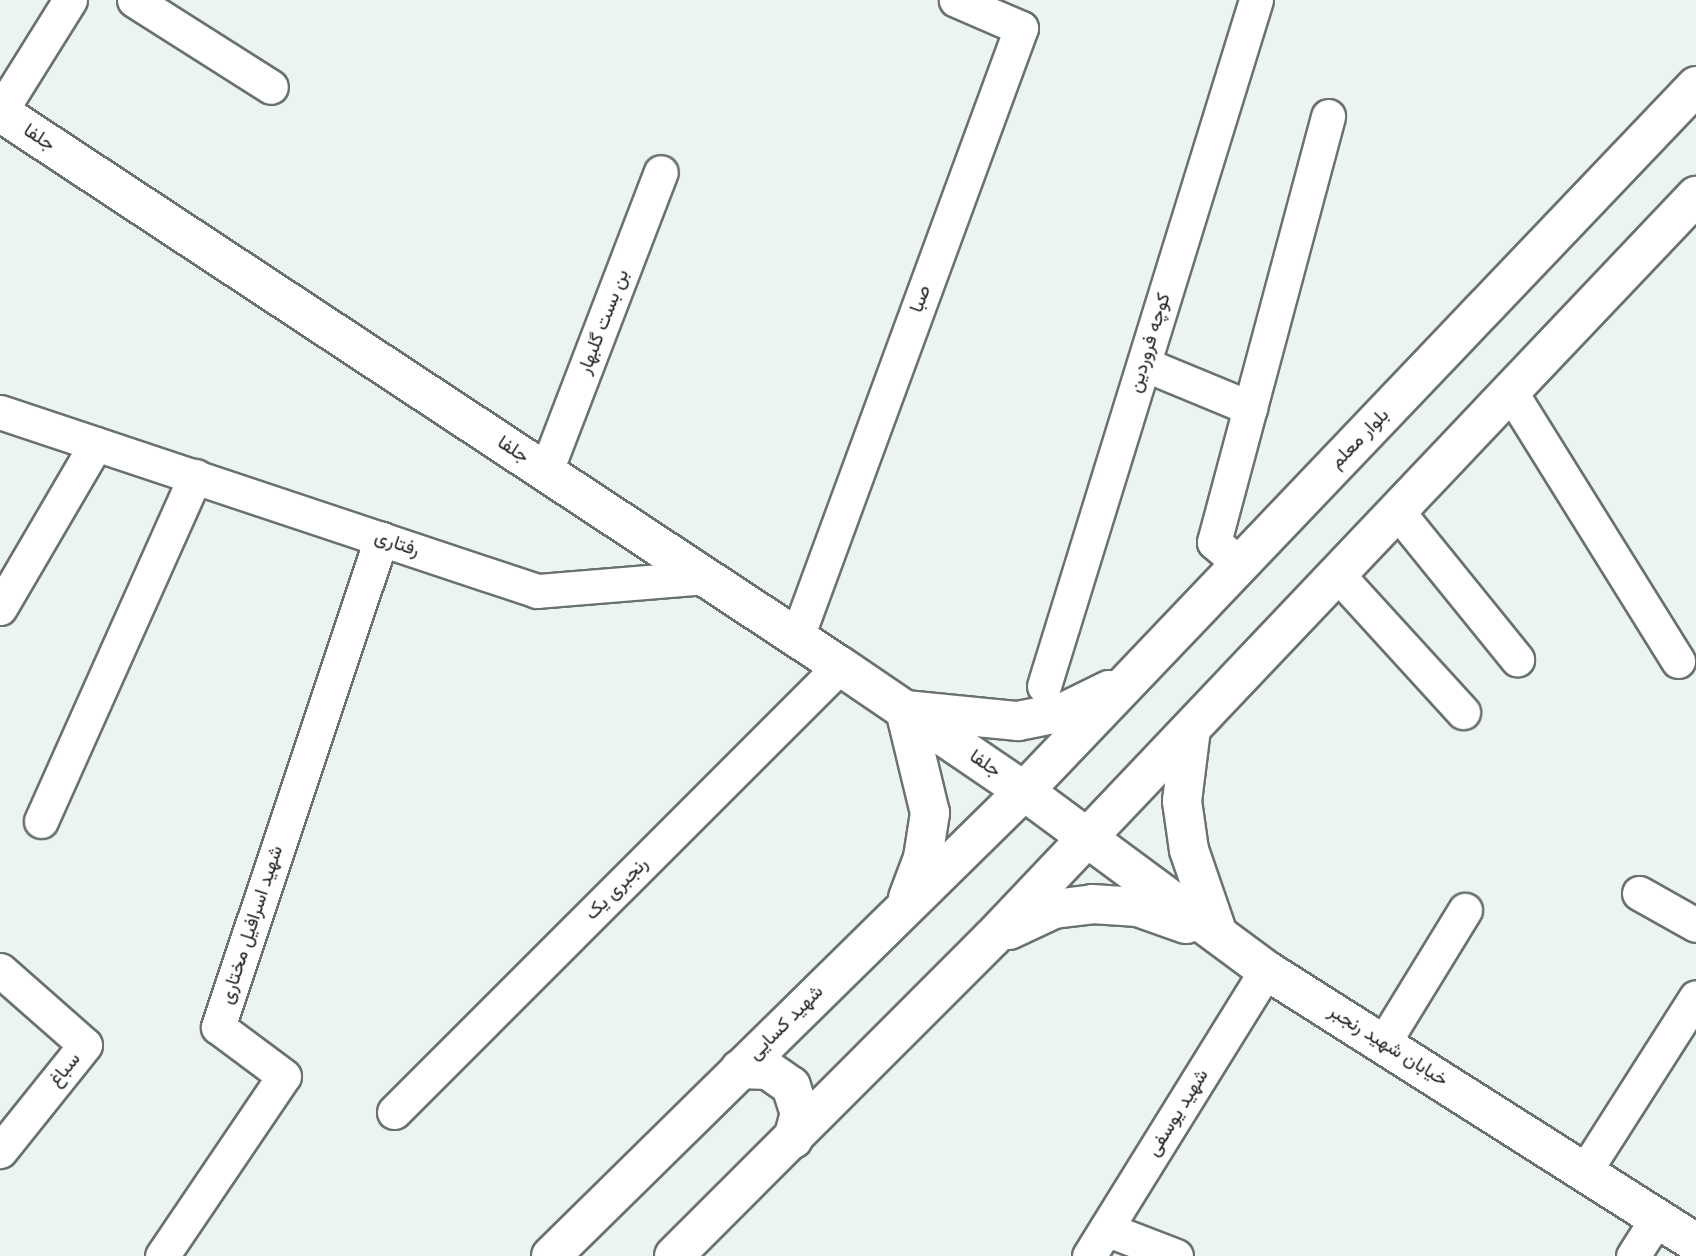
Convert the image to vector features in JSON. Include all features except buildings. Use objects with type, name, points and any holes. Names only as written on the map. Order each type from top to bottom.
[{"type":"main road","name":"بلوار معلم","points":[[1024,791],[1696,86]]},
{"type":"main road","name":"جلفا","points":[[0,112],[797,637],[1024,791],[1087,838]]},
{"type":"main road","points":[[674,1256],[992,938],[1696,196]]},
{"type":"main road","points":[[905,906],[923,858],[930,813],[905,710],[1018,721],[1064,712],[1130,679]]},
{"type":"main road","points":[[1191,729],[1182,801],[1188,850],[1218,934]]},
{"type":"main road","name":"شهید کسایی","points":[[551,1256],[1024,791]]},
{"type":"main road","name":"خیابان شهید رنجبر","points":[[1087,838],[1266,970],[1384,1042],[1696,1243]]},
{"type":"main road","points":[[992,938],[1054,909],[1092,904],[1138,907],[1218,934]]},
{"type":"main road","points":[[740,1069],[768,1070],[791,1086],[800,1113],[793,1139]]},
{"type":"street","points":[[0,112],[70,0]]},
{"type":"street","points":[[134,0],[271,87]]},
{"type":"street","name":"صبا","points":[[797,637],[1021,28],[956,0]]},
{"type":"street","name":"کوچه فروردین","points":[[1044,686],[1256,0]]},
{"type":"street","points":[[1240,564],[1214,542],[1328,116]]},
{"type":"street","name":"بن بست گلبهار","points":[[546,471],[661,172]]},
{"type":"street","points":[[1144,364],[1250,408]]},
{"type":"street","points":[[1510,391],[1678,661]]},
{"type":"street","name":"رفتاری","points":[[0,412],[537,591],[707,577]]},
{"type":"street","points":[[0,608],[96,444]]},
{"type":"street","points":[[41,821],[195,476]]},
{"type":"street","points":[[1397,511],[1517,659]]},
{"type":"street","name":"شهید اسرافیل مختاری","points":[[162,1256],[284,1076],[218,1027],[381,539]]},
{"type":"street","points":[[1337,574],[1463,712]]},
{"type":"street","name":"رنجبری یک","points":[[394,1112],[840,666]]},
{"type":"street","points":[[1639,893],[1696,925]]},
{"type":"street","points":[[1384,1042],[1465,910]]},
{"type":"street","name":"سباغ","points":[[0,970],[85,1045],[0,1151]]},
{"type":"street","name":"شهید یوسفی","points":[[1098,1242],[1266,970]]},
{"type":"street","points":[[1585,1171],[1696,997]]},
{"type":"street","points":[[1633,1256],[1657,1219]]},
{"type":"street","points":[[1098,1242],[1176,1256]]}]
